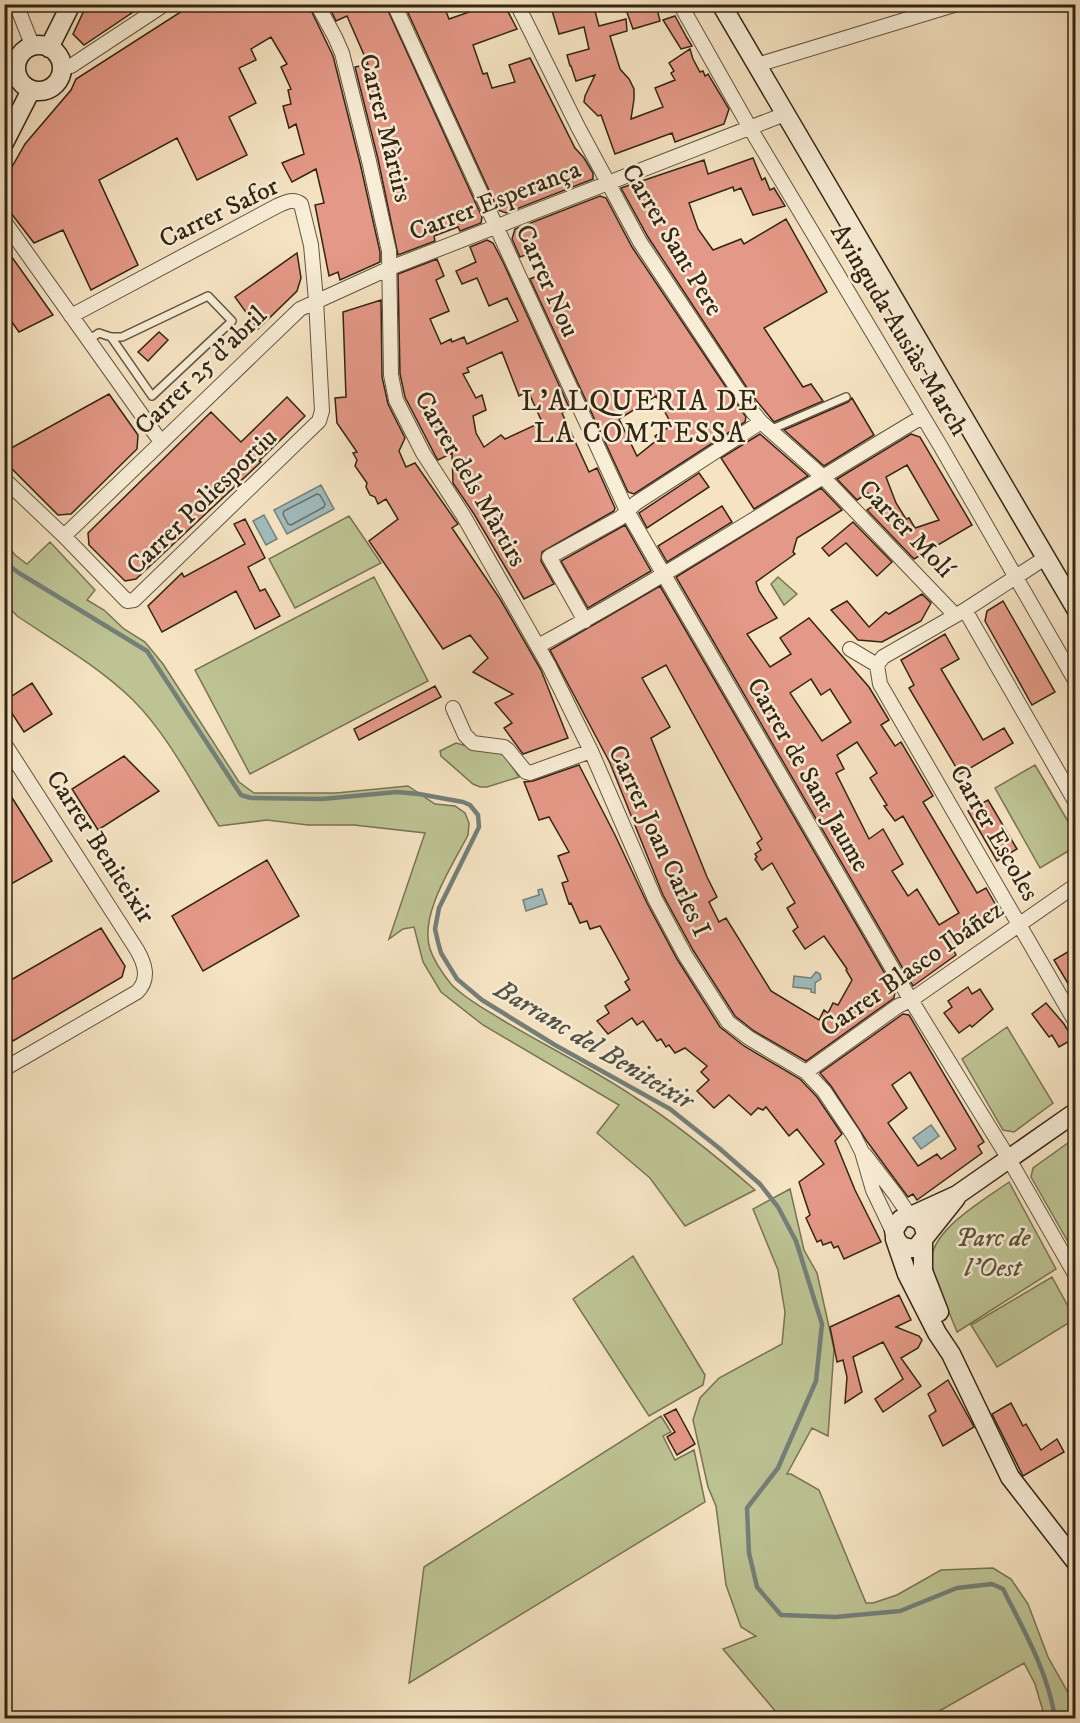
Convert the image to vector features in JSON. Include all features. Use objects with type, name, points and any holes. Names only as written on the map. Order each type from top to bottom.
[{"type":"street","points":[[16,4],[41,47],[58,57],[61,68],[58,81],[43,91],[31,90],[21,82],[16,70],[17,61],[21,54],[41,47],[71,4]]},
{"type":"street","points":[[61,68],[71,66],[165,4]]},
{"type":"street","name":"Carrer Màrtirs","points":[[317,4],[339,44],[346,66],[386,236],[390,268]]},
{"type":"street","name":"Carrer Nou","points":[[394,4],[627,511],[663,574]]},
{"type":"street","name":"Carrer Sant Pere","points":[[517,4],[578,128],[652,262],[766,426],[822,476]]},
{"type":"street","name":"Avinguda Ausiàs March","points":[[680,4],[750,128],[1076,682]]},
{"type":"street","points":[[721,4],[1076,609]]},
{"type":"street","points":[[757,65],[957,4]]},
{"type":"street","points":[[4,143],[31,90]]},
{"type":"street","name":"Carrer Esperança","points":[[390,268],[785,114]]},
{"type":"street","name":"Carrer Safor","points":[[71,316],[288,201],[297,201],[301,204],[311,245],[316,300]]},
{"type":"street","points":[[4,221],[161,442]]},
{"type":"street","name":"Carrer 25 d'abril","points":[[64,536],[300,309],[390,268]]},
{"type":"street","name":"Carrer dels Màrtirs","points":[[390,268],[391,375],[396,400],[423,453],[463,515],[549,666]]},
{"type":"street","name":"Carrer Poliesportiu","points":[[4,479],[127,601],[134,600],[319,421],[322,411],[316,300]]},
{"type":"street","points":[[538,646],[663,574],[922,417]]},
{"type":"street","points":[[587,619],[549,557],[620,518],[627,511],[766,426]]},
{"type":"street","name":"Carrer Molí","points":[[822,476],[960,613],[1076,803]]},
{"type":"street","points":[[850,649],[878,665],[883,657],[960,613],[1045,558]]},
{"type":"street","name":"Carrer de Sant Jaume","points":[[663,574],[911,1000],[1009,1159],[1076,1276]]},
{"type":"street","name":"Carrer Escoles","points":[[878,665],[880,684],[1076,1023]]},
{"type":"street","name":"Carrer Joan Carles I","points":[[549,666],[591,751],[662,914],[723,1017],[749,1038],[806,1072],[815,1080],[836,1108],[862,1152],[910,1216]]},
{"type":"street","points":[[453,708],[465,735],[473,743],[504,747],[526,772],[530,773],[591,751]]},
{"type":"street","name":"Carrer Beniteixir","points":[[4,743],[137,950],[144,962],[145,980],[137,992],[4,1069]]},
{"type":"street","name":"Carrer Blasco Ibáñez","points":[[806,1072],[898,1006],[911,1000],[1076,885]]},
{"type":"street","points":[[1076,1112],[957,1195],[898,1222],[895,1237],[907,1274],[937,1333],[951,1354],[1010,1477],[1076,1562]]},
{"type":"street","name":"Carrer Joan Carles I","points":[[862,1152],[873,1190],[895,1237]]},
{"type":"street","points":[[895,1237],[899,1245],[908,1249],[918,1247],[957,1195]]},
{"type":"street","points":[[910,1216],[922,1222],[923,1271],[945,1329],[951,1354]]},
{"type":"lane","points":[[88,340],[99,333],[111,337],[122,337],[208,296],[232,321],[152,396],[111,337]]},
{"type":"lane","points":[[766,426],[846,397]]},
{"type":"green space","points":[[349,516],[381,563],[295,608],[269,559]]},
{"type":"green space","points":[[4,541],[15,555],[27,564],[50,542],[95,590],[87,600],[104,610],[124,629],[145,642],[163,664],[239,782],[254,793],[336,793],[408,786],[435,804],[455,806],[465,813],[469,823],[468,835],[439,890],[429,921],[430,949],[436,963],[451,984],[480,1007],[600,1075],[649,1107],[696,1141],[755,1190],[685,1226],[650,1178],[597,1133],[619,1105],[483,1025],[441,992],[423,962],[414,927],[403,929],[389,939],[425,833],[354,825],[308,825],[267,820],[219,826],[169,744],[133,700],[92,666],[17,616],[5,603]]},
{"type":"green space","points":[[374,577],[428,681],[250,774],[195,670]]},
{"type":"green space","points":[[778,577],[797,594],[784,605],[771,584]]},
{"type":"green space","points":[[456,743],[473,748],[502,751],[519,777],[487,787],[473,784],[441,756],[440,751]]},
{"type":"green space","points":[[1035,765],[1076,835],[1075,847],[1040,868],[995,788]]},
{"type":"green space","points":[[1007,1027],[1053,1103],[1014,1132],[1003,1130],[962,1059]]},
{"type":"green space","points":[[1075,1138],[1075,1254],[1031,1177],[1033,1168]]},
{"type":"green space","name":"Parc de l'Oest","points":[[1009,1182],[1056,1269],[957,1332],[934,1275],[932,1254],[937,1242],[959,1218]]},
{"type":"green space","points":[[790,1189],[804,1250],[817,1273],[834,1349],[828,1436],[812,1428],[787,1474],[819,1490],[866,1603],[897,1595],[941,1570],[993,1568],[1011,1579],[1028,1604],[1048,1657],[1075,1705],[1075,1718],[1045,1718],[1035,1684],[1024,1663],[927,1718],[781,1718],[723,1649],[756,1636],[741,1627],[726,1585],[716,1506],[708,1487],[693,1420],[700,1398],[719,1378],[782,1344],[785,1312],[778,1270],[753,1209]]},
{"type":"green space","points":[[633,1256],[705,1375],[703,1385],[649,1416],[573,1299]]},
{"type":"green space","points":[[1052,1277],[1075,1319],[997,1367],[971,1325]]},
{"type":"green space","points":[[661,1416],[671,1432],[663,1436],[675,1460],[694,1450],[705,1502],[409,1683],[424,1567]]},
{"type":"water","points":[[321,485],[334,509],[287,534],[274,510]]},
{"type":"water","points":[[264,515],[277,539],[266,545],[253,521]]},
{"type":"water","points":[[542,889],[547,904],[526,911],[523,900],[539,895],[538,890]]},
{"type":"water","points":[[816,972],[820,974],[821,979],[815,983],[815,993],[811,992],[811,989],[793,987],[794,976],[811,978]]},
{"type":"water","points":[[931,1125],[939,1136],[921,1149],[913,1138]]},
{"type":"building","points":[[87,4],[145,4],[84,45],[73,34]]},
{"type":"building","points":[[193,4],[308,4],[333,56],[360,163],[380,252],[380,262],[340,280],[338,272],[329,276],[315,205],[324,203],[316,169],[292,182],[282,163],[304,154],[296,124],[289,128],[283,106],[291,104],[288,90],[291,89],[281,67],[287,64],[271,37],[251,49],[256,60],[239,68],[256,103],[229,117],[247,155],[197,180],[177,138],[99,180],[138,265],[91,290],[63,230],[34,243],[4,204],[4,181],[25,144],[71,90],[76,79]]},
{"type":"building","points":[[328,4],[385,4],[482,217],[481,223],[460,231],[458,227],[434,236],[435,241],[398,255],[378,159],[355,67],[368,64],[347,16],[336,21]]},
{"type":"building","points":[[404,4],[443,4],[449,19],[492,4],[504,4],[517,29],[473,45],[483,74],[487,73],[492,88],[515,82],[509,65],[530,58],[575,148],[593,173],[593,179],[506,213],[498,210]]},
{"type":"building","points":[[550,4],[593,4],[599,26],[626,19],[627,31],[610,36],[620,69],[634,89],[631,119],[663,107],[655,88],[675,80],[671,73],[674,71],[669,63],[690,49],[700,72],[703,71],[705,76],[708,74],[729,109],[724,124],[675,142],[672,133],[615,154],[601,115],[598,116],[584,102],[595,75],[576,81],[567,55],[589,49],[584,27],[559,34]]},
{"type":"building","points":[[632,4],[656,5],[660,21],[633,29],[625,7]]},
{"type":"building","points":[[675,16],[692,46],[681,49],[663,20]]},
{"type":"building","points":[[753,158],[762,180],[765,178],[770,190],[774,188],[785,206],[753,215],[741,188],[734,191],[733,187],[689,203],[698,229],[713,250],[741,239],[744,244],[786,219],[827,292],[764,328],[803,387],[811,384],[823,401],[774,422],[751,394],[648,237],[621,188],[704,160],[708,174]]},
{"type":"building","points":[[600,196],[606,198],[632,247],[746,417],[745,422],[634,494],[628,492],[530,279],[544,273],[536,251],[520,257],[512,239],[515,229]],"holes":[[[656,396],[672,425],[655,436],[657,440],[637,456],[619,419]]]},
{"type":"building","points":[[487,240],[493,243],[570,409],[562,413],[589,472],[597,468],[615,508],[614,511],[542,552],[541,561],[554,584],[524,599],[453,483],[452,453],[438,460],[436,457],[405,397],[400,374],[398,274],[437,259],[444,276],[436,280],[449,311],[430,319],[441,344],[451,339],[452,342],[464,337],[467,344],[518,321],[507,298],[489,306],[477,278],[462,284],[456,271],[476,262],[470,247]],"holes":[[[502,352],[519,396],[528,391],[542,422],[505,439],[501,435],[484,447],[476,433],[473,416],[486,410],[482,395],[476,398],[463,374],[469,372],[467,368]]]},
{"type":"building","points":[[4,246],[53,315],[19,332],[4,311]]},
{"type":"building","points":[[297,253],[301,278],[297,291],[258,329],[235,297]]},
{"type":"building","points":[[381,300],[382,377],[388,404],[405,438],[399,451],[406,467],[415,463],[458,524],[452,528],[500,599],[541,670],[568,738],[523,754],[504,728],[512,723],[495,703],[513,694],[473,672],[488,658],[470,635],[443,649],[369,541],[398,519],[386,499],[378,504],[375,497],[370,495],[366,487],[367,483],[355,466],[357,460],[353,453],[357,452],[337,423],[335,398],[346,397],[343,312]]},
{"type":"building","points":[[159,332],[168,340],[148,361],[138,352]]},
{"type":"building","points":[[109,394],[138,435],[137,449],[71,514],[58,515],[4,461],[4,452]]},
{"type":"building","points":[[287,397],[305,416],[259,461],[261,462],[136,579],[125,581],[89,545],[88,533],[211,412],[241,442]]},
{"type":"building","points":[[852,398],[874,435],[824,466],[784,430],[848,402]]},
{"type":"building","points":[[760,434],[808,476],[754,509],[721,458]]},
{"type":"building","points":[[911,434],[920,437],[972,525],[914,559],[867,510],[876,504],[868,493],[857,500],[837,479]],"holes":[[[907,465],[939,520],[915,528],[896,503],[886,477]]]},
{"type":"building","points":[[699,473],[709,487],[647,528],[639,513]]},
{"type":"building","points":[[821,488],[842,510],[797,538],[793,552],[795,554],[756,582],[759,591],[777,618],[747,634],[770,667],[791,654],[780,638],[809,618],[869,687],[889,720],[881,725],[895,746],[901,742],[933,796],[923,802],[977,893],[986,888],[1001,914],[952,947],[956,955],[913,986],[676,577]],"holes":[[[811,679],[821,695],[830,689],[851,722],[822,741],[790,693]],[[857,742],[877,773],[870,778],[887,805],[884,806],[895,821],[903,816],[959,913],[939,925],[917,889],[908,896],[892,871],[903,864],[883,829],[869,839],[836,773],[844,769],[837,755]]]},
{"type":"building","points":[[722,506],[732,522],[667,562],[658,546]]},
{"type":"building","points":[[245,519],[265,558],[248,567],[260,591],[265,589],[280,616],[255,629],[236,591],[162,632],[148,606],[182,573],[184,577],[245,544],[234,524]]},
{"type":"building","points":[[853,522],[892,562],[877,576],[846,543],[829,556],[822,548]]},
{"type":"building","points":[[625,525],[651,571],[588,608],[561,561]]},
{"type":"building","points":[[660,586],[895,991],[894,998],[806,1061],[754,1031],[735,1016],[693,950],[663,895],[610,763],[550,650]],"holes":[[[666,665],[762,839],[757,843],[761,850],[755,854],[757,857],[755,859],[762,870],[772,863],[795,903],[787,908],[798,927],[793,931],[805,949],[824,936],[852,980],[838,1005],[833,1003],[828,1013],[824,1010],[819,1020],[771,991],[726,918],[719,922],[709,902],[717,897],[651,738],[670,727],[642,678]]]},
{"type":"building","points":[[922,594],[931,603],[921,621],[882,642],[858,640],[831,610],[847,601],[869,627],[886,612],[889,614]]},
{"type":"building","points":[[1003,601],[1055,692],[1032,705],[985,621],[987,611]]},
{"type":"building","points":[[945,634],[959,659],[941,669],[983,740],[1004,728],[1013,743],[960,774],[909,688],[914,685],[901,660]]},
{"type":"building","points":[[32,683],[52,714],[24,732],[4,701]]},
{"type":"building","points":[[435,686],[441,697],[359,740],[354,729]]},
{"type":"building","points":[[124,756],[159,791],[98,830],[72,789]]},
{"type":"building","points":[[579,765],[677,959],[720,1027],[744,1046],[800,1079],[817,1097],[842,1134],[835,1141],[855,1190],[881,1242],[844,1259],[838,1246],[834,1248],[831,1242],[823,1245],[821,1240],[817,1242],[806,1218],[810,1215],[799,1182],[824,1164],[797,1129],[789,1136],[766,1107],[763,1110],[758,1108],[751,1115],[729,1095],[714,1108],[697,1091],[709,1080],[701,1072],[707,1066],[685,1048],[675,1053],[669,1045],[666,1047],[661,1039],[657,1041],[643,1021],[637,1025],[632,1018],[608,1034],[597,1021],[609,1013],[605,1006],[630,990],[625,982],[629,979],[600,926],[590,929],[587,921],[580,923],[571,903],[569,904],[562,883],[568,881],[558,856],[569,852],[549,817],[539,820],[524,782]]},
{"type":"building","points":[[4,785],[52,861],[4,888]]},
{"type":"building","points":[[988,800],[1017,849],[997,861],[968,811]]},
{"type":"building","points":[[267,860],[299,916],[203,971],[172,916]]},
{"type":"building","points":[[101,928],[125,966],[122,977],[13,1041],[4,1026],[4,984]]},
{"type":"building","points":[[1076,947],[1076,997],[1054,960]]},
{"type":"building","points":[[968,987],[972,994],[980,989],[993,1009],[972,1027],[970,1025],[959,1033],[944,1013],[952,1007],[948,1001]]},
{"type":"building","points":[[1046,1003],[1064,1024],[1073,1039],[1059,1047],[1052,1035],[1049,1037],[1032,1014]]},
{"type":"building","points":[[903,1014],[909,1015],[984,1142],[978,1146],[982,1153],[917,1200],[913,1194],[908,1197],[820,1073]],"holes":[[[910,1072],[956,1149],[941,1159],[937,1154],[918,1166],[888,1123],[907,1108],[892,1085]]]},
{"type":"building","points":[[899,1295],[911,1320],[896,1327],[919,1336],[922,1340],[918,1348],[901,1358],[921,1386],[883,1412],[875,1399],[903,1379],[883,1342],[853,1357],[862,1392],[845,1403],[847,1377],[843,1360],[837,1362],[830,1327]]},
{"type":"building","points":[[948,1380],[974,1427],[943,1446],[929,1416],[936,1411],[928,1394]]},
{"type":"building","points":[[1011,1403],[1023,1426],[1026,1424],[1041,1450],[1057,1439],[1064,1452],[1023,1476],[992,1414]]},
{"type":"building","points":[[676,1409],[695,1444],[677,1455],[667,1437],[675,1432],[664,1415]]},
{"type":"waterway","name":"Barranc del Beniteixir","points":[[4,562],[147,651],[241,795],[251,798],[322,799],[397,792],[419,794],[470,805],[478,815],[479,827],[439,908],[435,929],[441,953],[457,979],[482,1000],[555,1045],[670,1109],[760,1184],[778,1207],[796,1241],[822,1324],[816,1381],[778,1468],[747,1508],[749,1553],[757,1587],[781,1615],[835,1617],[900,1611],[957,1588],[992,1584],[1003,1589],[1027,1636],[1047,1684],[1055,1718]]},
{"type":"district","name":"L'ALQUERIA DE LA COMTESSA","points":[[640,417]]}]
